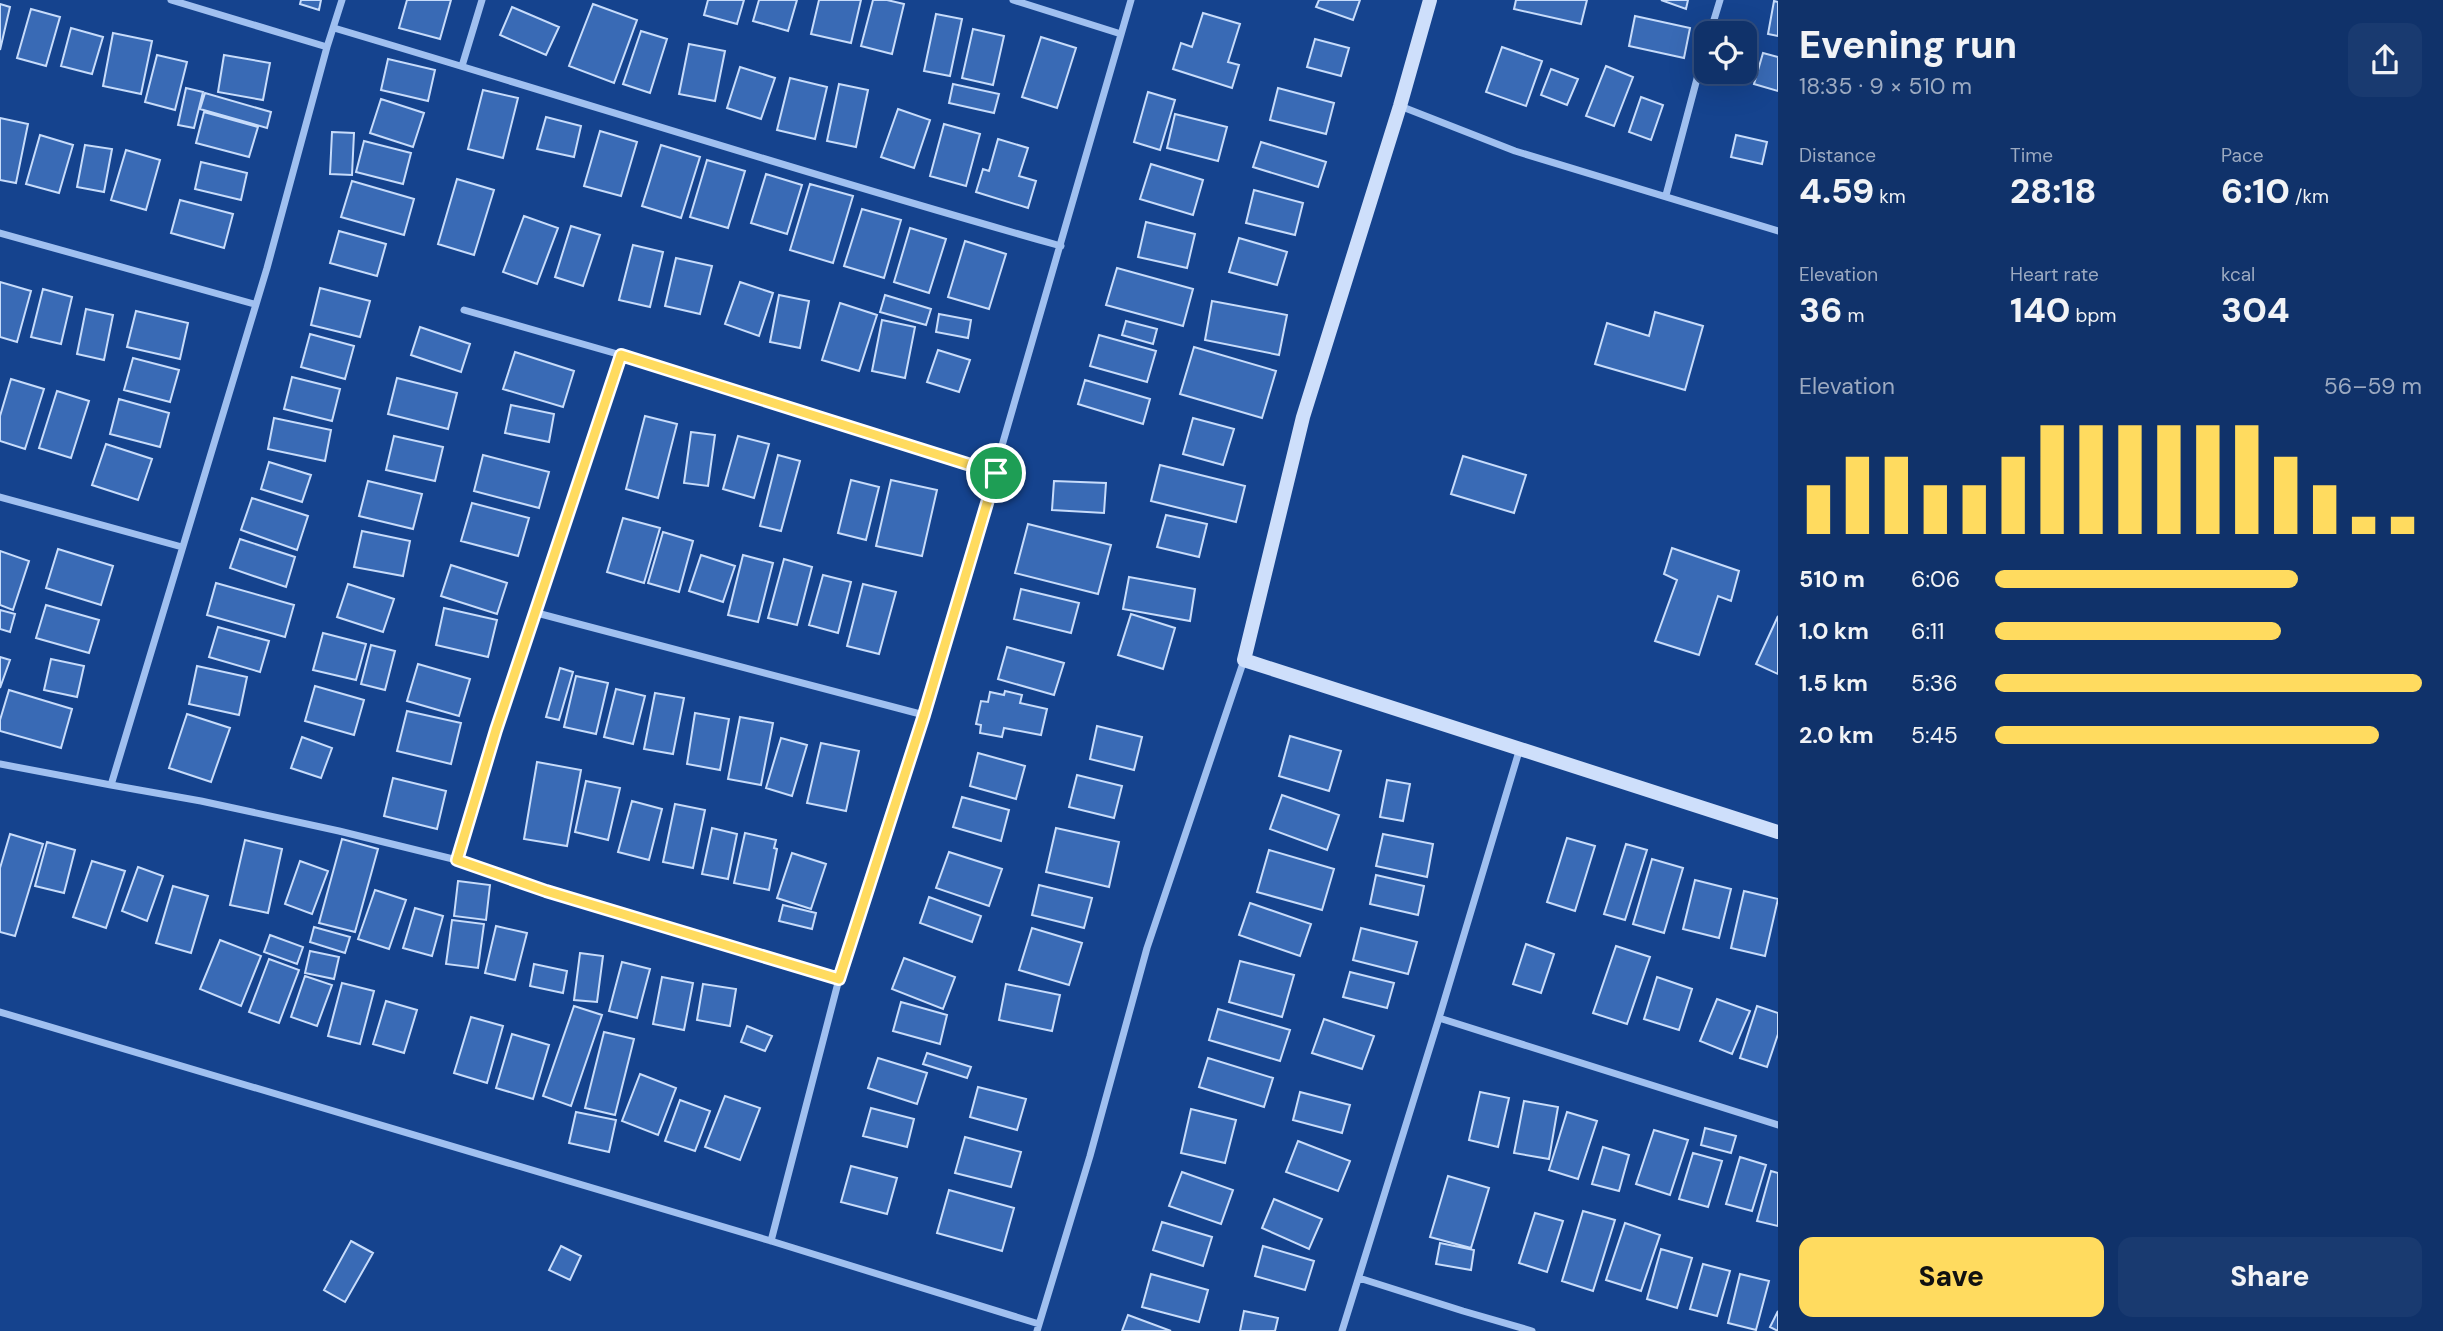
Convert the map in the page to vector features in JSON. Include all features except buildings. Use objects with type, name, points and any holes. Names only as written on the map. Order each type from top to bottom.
[{"type":"street","points":[[172,0],[327,47]]},
{"type":"street","points":[[111,785],[267,268],[342,0]]},
{"type":"street","points":[[462,66],[482,0]]},
{"type":"street","points":[[1013,0],[1121,34]]},
{"type":"street","points":[[771,1241],[839,979],[924,715],[1062,246],[1131,0]]},
{"type":"street","points":[[0,1012],[771,1241],[1038,1327],[1090,1156],[1147,948],[1244,660],[1303,417],[1400,106],[1430,0]]},
{"type":"street","points":[[1714,21],[1720,0]]},
{"type":"street","points":[[334,29],[806,173],[1062,246]]},
{"type":"street","points":[[1666,195],[1696,84]]},
{"type":"street","points":[[1400,106],[1516,151],[1778,231]]},
{"type":"street","points":[[0,233],[254,304]]},
{"type":"street","points":[[464,310],[621,355],[996,473]]},
{"type":"street","points":[[457,860],[496,730],[621,355]]},
{"type":"street","points":[[0,497],[182,547]]},
{"type":"street","points":[[537,613],[924,715]]},
{"type":"street","points":[[1244,660],[1778,832]]},
{"type":"street","points":[[1342,1331],[1520,747]]},
{"type":"street","points":[[0,764],[201,801],[457,860],[546,891],[839,979]]},
{"type":"street","points":[[1439,1018],[1778,1125]]},
{"type":"street","points":[[1359,1278],[1532,1331]]},
{"type":"route","points":[[621,355],[996,473],[924,715],[839,979],[546,891],[457,860],[496,730],[621,355]]}]
